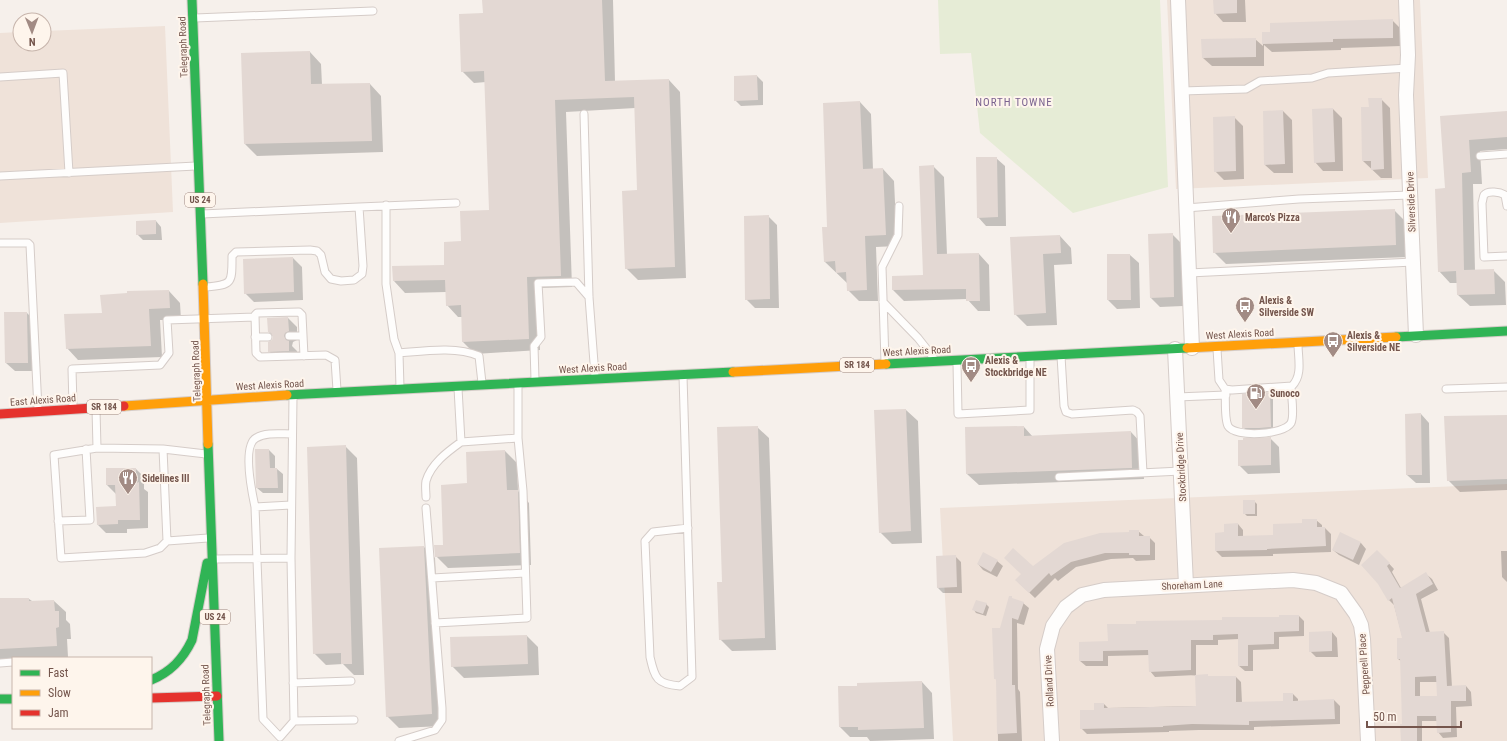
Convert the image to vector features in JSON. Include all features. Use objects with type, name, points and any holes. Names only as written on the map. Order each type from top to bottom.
[{"type":"main road","name":"Telegraph Road","points":[[192,0],[210,454],[211,538],[219,741]]},
{"type":"main road","name":"West Alexis Road","points":[[208,400],[595,378],[937,362],[1507,331]]},
{"type":"main road","name":"East Alexis Road","points":[[0,414],[208,400]]},
{"type":"main road","points":[[152,680],[164,675],[174,667],[183,657],[190,645],[211,538]]},
{"type":"main road","points":[[152,698],[217,696]]},
{"type":"main road","points":[[0,699],[12,699]]},
{"type":"street","points":[[1178,0],[1192,348]]},
{"type":"street","name":"Silverside Drive","points":[[1406,0],[1408,68],[1406,95],[1416,335]]},
{"type":"street","name":"Stockbridge Drive","points":[[1175,349],[1186,585]]},
{"type":"street","name":"Shoreham Lane","points":[[1055,623],[1066,607],[1082,595],[1104,590],[1292,580],[1316,583],[1341,593]]},
{"type":"street","name":"Pepperell Place","points":[[1341,593],[1356,614],[1361,625],[1368,741]]},
{"type":"street","name":"Rolland Drive","points":[[1052,741],[1047,649],[1055,623]]},
{"type":"lane","points":[[193,18],[373,12]]},
{"type":"lane","points":[[1182,91],[1246,89],[1260,81],[1312,78],[1328,73],[1408,68]]},
{"type":"lane","points":[[0,77],[63,73],[69,173]]},
{"type":"lane","points":[[584,114],[589,297],[595,378]]},
{"type":"lane","points":[[1480,156],[1507,154]]},
{"type":"lane","points":[[0,176],[198,166]]},
{"type":"lane","points":[[1507,206],[1505,195],[1500,192],[1487,193],[1484,195],[1482,202],[1484,257],[1507,256]]},
{"type":"lane","points":[[1186,208],[1299,199],[1410,195]]},
{"type":"lane","points":[[200,214],[456,203]]},
{"type":"lane","points":[[386,205],[386,284],[394,339],[399,353],[401,389]]},
{"type":"lane","points":[[885,364],[882,267],[898,235],[899,206]]},
{"type":"lane","points":[[203,287],[225,285],[232,278],[232,256],[236,252],[249,251],[318,251],[321,255],[325,272],[331,278],[341,281],[354,280],[362,274],[363,266],[359,207]]},
{"type":"lane","points":[[0,243],[28,242],[30,245],[38,411]]},
{"type":"lane","points":[[1189,273],[1413,262]]},
{"type":"lane","points":[[535,382],[534,346],[542,337],[538,283],[576,282],[589,297]]},
{"type":"lane","points":[[883,302],[918,338],[937,362]]},
{"type":"lane","points":[[304,356],[302,315],[299,312],[257,313],[255,315],[256,353],[260,357],[304,356],[326,355],[336,360],[337,393]]},
{"type":"lane","points":[[74,409],[72,369],[160,365],[169,353],[167,320],[205,320],[255,317]]},
{"type":"lane","points":[[289,336],[303,336]]},
{"type":"lane","points":[[256,337],[268,337]]},
{"type":"lane","points":[[1177,397],[1232,390],[1291,386],[1297,381],[1299,374],[1298,342]]},
{"type":"lane","points":[[1216,347],[1219,380],[1225,392],[1226,418],[1228,426],[1234,431],[1243,433],[1276,432],[1286,428],[1291,422],[1292,414],[1291,386]]},
{"type":"lane","points":[[399,353],[439,350],[472,353],[479,356],[481,361],[482,385]]},
{"type":"lane","points":[[1061,355],[1064,406],[1066,412],[1072,414],[1133,410],[1140,416],[1143,473]]},
{"type":"lane","points":[[957,360],[958,414],[1030,410],[1030,357]]},
{"type":"lane","points":[[683,374],[688,528],[692,677],[680,686],[665,685],[654,675],[650,657],[645,541],[653,532],[688,528]]},
{"type":"lane","points":[[435,623],[527,618],[523,491],[518,438],[518,383]]},
{"type":"lane","points":[[458,386],[461,442]]},
{"type":"lane","points":[[1446,389],[1507,386]]},
{"type":"lane","points":[[292,434],[263,435],[254,439],[249,446],[251,486],[255,507],[263,719],[280,739],[294,721],[291,558],[293,395]]},
{"type":"lane","points":[[96,407],[97,448]]},
{"type":"lane","points":[[426,497],[426,482],[436,464],[445,454],[461,442],[518,438]]},
{"type":"lane","points":[[210,454],[163,449],[97,448],[54,454],[61,558],[145,553],[160,548],[167,541],[211,538]]},
{"type":"lane","points":[[58,521],[90,520],[86,449]]},
{"type":"lane","points":[[163,449],[167,541]]},
{"type":"lane","points":[[1059,478],[1181,471]]},
{"type":"lane","points":[[255,507],[291,505]]},
{"type":"lane","points":[[399,741],[435,730],[442,720],[426,508]]},
{"type":"lane","points":[[213,559],[291,558]]},
{"type":"lane","points":[[432,578],[525,573]]},
{"type":"lane","points":[[0,663],[12,662]]},
{"type":"lane","points":[[293,684],[351,681]]},
{"type":"lane","points":[[294,721],[354,720]]},
{"type":"shaded area","points":[[1167,0],[1420,0],[1428,178],[1176,189]]},
{"type":"shaded area","points":[[165,26],[173,212],[0,223],[0,33],[12,32],[12,52],[52,52],[52,31]]},
{"type":"shaded area","points":[[1507,484],[1507,741],[953,741],[940,508]]},
{"type":"green space","points":[[938,0],[1160,0],[1168,187],[1073,213],[980,133],[971,53],[940,54]]},
{"type":"building","points":[[482,0],[602,0],[605,81],[669,79],[675,267],[625,269],[622,191],[637,190],[634,97],[555,100],[561,276],[527,277],[529,339],[462,342],[461,305],[446,306],[445,280],[393,281],[392,266],[444,265],[444,242],[461,241],[460,211],[489,210],[484,71],[461,72],[459,14],[483,13]]},
{"type":"building","points":[[1213,0],[1237,0],[1237,13],[1214,14]]},
{"type":"building","points":[[1393,19],[1393,38],[1333,39],[1333,42],[1262,44],[1262,32],[1270,32],[1270,23]]},
{"type":"building","points":[[1256,38],[1256,57],[1202,58],[1201,39]]},
{"type":"building","points":[[310,51],[311,84],[370,83],[372,141],[244,144],[241,53]]},
{"type":"building","points":[[757,75],[758,100],[734,101],[734,76]]},
{"type":"building","points":[[1368,98],[1382,98],[1384,169],[1371,170],[1371,161],[1362,161],[1361,107],[1369,107]]},
{"type":"building","points":[[860,101],[863,169],[883,168],[886,235],[865,236],[867,290],[847,291],[846,272],[836,273],[835,261],[824,262],[822,227],[827,227],[823,103]]},
{"type":"building","points":[[1333,108],[1335,162],[1314,163],[1312,109]]},
{"type":"building","points":[[1283,110],[1285,164],[1264,165],[1263,111]]},
{"type":"building","points":[[1507,111],[1507,137],[1469,140],[1471,172],[1462,173],[1464,270],[1494,269],[1495,294],[1457,295],[1456,271],[1438,272],[1435,189],[1445,188],[1440,116]]},
{"type":"building","points":[[1235,116],[1236,171],[1214,172],[1213,117]]},
{"type":"building","points":[[976,157],[997,157],[998,217],[977,218]]},
{"type":"building","points":[[934,165],[937,254],[979,253],[980,301],[966,301],[966,289],[892,290],[892,276],[923,275],[919,166]]},
{"type":"building","points":[[1395,209],[1396,245],[1213,253],[1212,216]]},
{"type":"building","points":[[769,215],[770,299],[745,300],[744,216]]},
{"type":"building","points":[[156,220],[156,234],[136,235],[136,221]]},
{"type":"building","points":[[1173,233],[1174,297],[1150,298],[1148,234]]},
{"type":"building","points":[[1060,235],[1061,253],[1043,254],[1046,313],[1014,315],[1010,237]]},
{"type":"building","points":[[1107,254],[1130,254],[1131,300],[1107,300]]},
{"type":"building","points":[[293,257],[294,292],[244,294],[243,259]]},
{"type":"building","points":[[169,290],[170,308],[149,309],[151,346],[66,349],[64,314],[102,313],[100,295],[127,293],[127,291]]},
{"type":"building","points":[[4,312],[27,312],[28,363],[5,363]]},
{"type":"building","points":[[288,317],[289,331],[285,333],[284,336],[286,340],[289,341],[289,351],[268,352],[268,342],[272,340],[273,337],[271,333],[268,332],[267,318]]},
{"type":"building","name":"Sunoco","points":[[1270,392],[1271,427],[1242,428],[1242,394]]},
{"type":"building","points":[[906,409],[911,531],[879,533],[874,410]]},
{"type":"building","points":[[1421,413],[1422,475],[1406,475],[1405,414]]},
{"type":"building","points":[[1507,415],[1507,479],[1447,481],[1444,416]]},
{"type":"building","points":[[758,426],[765,638],[719,640],[717,582],[722,582],[717,427]]},
{"type":"building","points":[[1024,426],[1024,436],[1131,431],[1132,468],[966,474],[965,427]]},
{"type":"building","points":[[1271,437],[1271,465],[1238,466],[1238,440],[1243,440],[1243,438]]},
{"type":"building","points":[[346,445],[352,664],[341,664],[341,653],[313,654],[307,447]]},
{"type":"building","points":[[255,449],[269,449],[270,468],[277,468],[278,488],[256,488]]},
{"type":"building","points":[[505,450],[507,490],[518,490],[520,553],[435,557],[434,545],[443,545],[441,485],[467,483],[466,452]]},
{"type":"building","points":[[106,468],[136,468],[136,483],[139,482],[140,520],[118,520],[118,524],[97,525],[96,507],[116,506],[115,485],[106,485]]},
{"type":"building","points":[[1243,500],[1255,500],[1255,514],[1243,514]]},
{"type":"building","points":[[1302,519],[1317,519],[1317,527],[1325,527],[1326,546],[1267,550],[1215,551],[1215,533],[1224,532],[1224,524],[1238,523],[1238,536],[1273,535],[1273,524],[1302,523]]},
{"type":"building","points":[[1129,530],[1139,530],[1139,536],[1150,536],[1150,555],[1105,553],[1071,562],[1051,576],[1049,573],[1029,593],[1015,580],[1021,574],[1004,558],[1013,548],[1033,566],[1064,543],[1100,533],[1129,532]]},
{"type":"building","points":[[1340,532],[1361,542],[1353,560],[1332,550]]},
{"type":"building","points":[[424,546],[432,714],[386,717],[379,548]]},
{"type":"building","points":[[1377,550],[1390,563],[1387,566],[1400,588],[1426,572],[1433,584],[1416,594],[1426,632],[1444,631],[1447,686],[1466,685],[1466,701],[1451,701],[1451,732],[1437,733],[1436,716],[1417,716],[1417,741],[1401,741],[1400,724],[1402,724],[1400,659],[1397,659],[1397,638],[1402,638],[1392,598],[1388,601],[1378,584],[1361,565]],"holes":[[[1436,676],[1437,696],[1415,696],[1415,677]]]},
{"type":"building","points":[[983,552],[998,560],[991,572],[977,564]]},
{"type":"building","points":[[956,555],[957,587],[937,588],[936,556]]},
{"type":"building","points":[[1009,596],[1024,602],[1018,620],[1012,618],[1012,685],[1015,685],[1017,733],[997,734],[996,679],[994,679],[992,628],[1000,628]]},
{"type":"building","points":[[0,598],[29,598],[29,601],[54,600],[55,611],[59,611],[59,627],[56,628],[57,646],[0,649]]},
{"type":"building","points":[[976,600],[987,603],[983,614],[972,610]]},
{"type":"building","points":[[1279,615],[1299,615],[1299,631],[1274,632],[1274,644],[1248,645],[1248,666],[1238,666],[1238,634],[1213,635],[1213,640],[1191,640],[1191,670],[1149,672],[1148,650],[1103,651],[1103,661],[1079,661],[1079,642],[1108,641],[1107,624],[1136,624],[1136,621],[1222,620],[1222,617],[1279,617]]},
{"type":"building","points":[[1332,631],[1332,651],[1309,652],[1309,632]]},
{"type":"building","points":[[527,635],[528,664],[451,667],[450,637]]},
{"type":"building","points":[[1208,674],[1208,676],[1236,676],[1236,702],[1283,701],[1283,693],[1293,693],[1293,701],[1334,699],[1335,719],[1249,721],[1249,725],[1192,724],[1163,727],[1080,729],[1080,710],[1094,710],[1094,703],[1104,703],[1104,708],[1196,706],[1195,675]]},
{"type":"building","points":[[922,681],[924,728],[858,730],[858,727],[839,727],[838,686],[857,686],[857,683]]},
{"type":"traffic: fast","points":[[192,0],[203,284]]},
{"type":"traffic: fast","points":[[1396,337],[1507,331]]},
{"type":"traffic: fast","points":[[886,364],[1187,348]]},
{"type":"traffic: fast","points":[[287,395],[733,372]]},
{"type":"traffic: fast","points":[[208,444],[219,741]]},
{"type":"traffic: fast","points":[[152,680],[165,673],[176,664],[185,653],[192,640],[207,563]]},
{"type":"traffic: fast","points":[[0,699],[12,699]]},
{"type":"traffic: slow","points":[[203,284],[208,444]]},
{"type":"traffic: slow","points":[[1187,348],[1396,337]]},
{"type":"traffic: slow","points":[[733,372],[886,364]]},
{"type":"traffic: slow","points":[[124,406],[287,395]]},
{"type":"traffic: jam","points":[[0,414],[124,406]]},
{"type":"traffic: jam","points":[[152,698],[217,696]]},
{"type":"place","name":"Marco's Pizza","points":[[1231,234]]},
{"type":"place","name":"Alexis & Silverside SW","points":[[1245,323]]},
{"type":"place","name":"Alexis & Silverside NE","points":[[1333,358]]},
{"type":"place","name":"Alexis & Stockbridge NE","points":[[971,383]]},
{"type":"place","name":"Sunoco","points":[[1256,410]]},
{"type":"place","name":"Sidelines III","points":[[128,495]]},
{"type":"district","name":"NORTH TOWNE","points":[[1014,102]]}]
